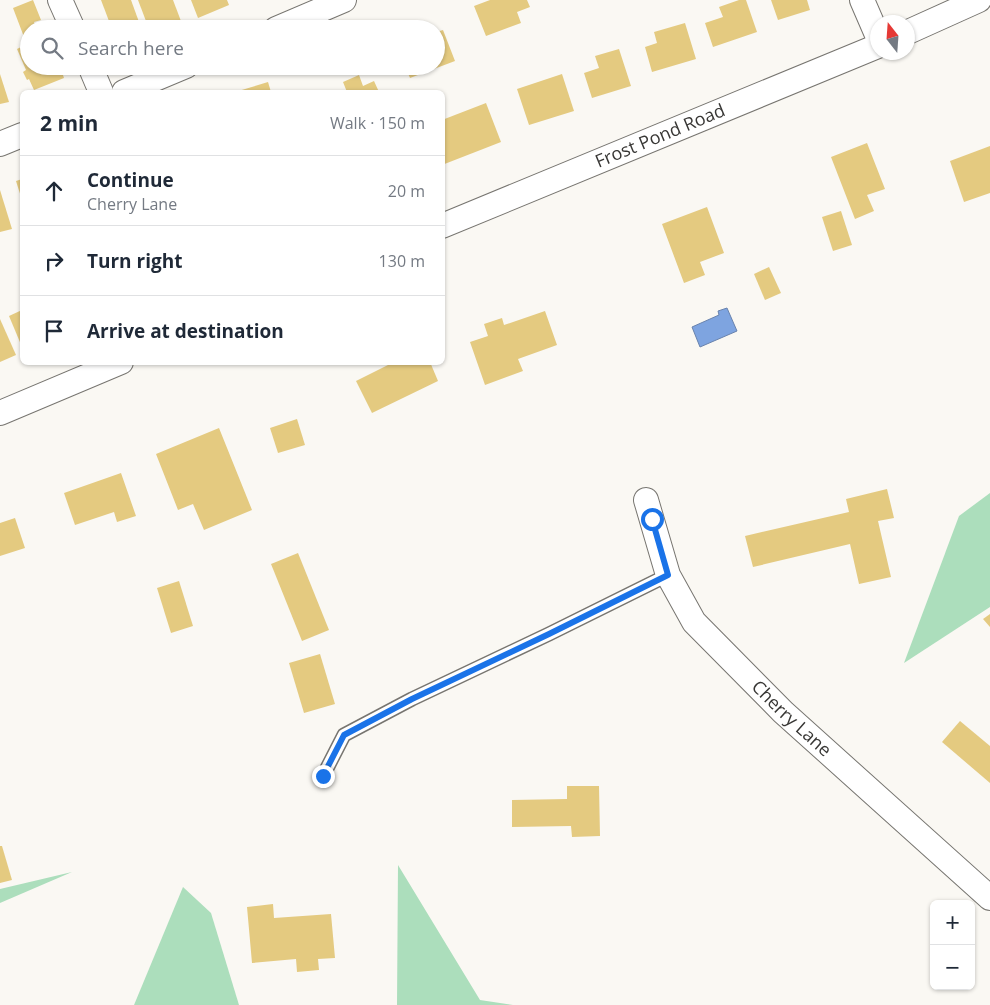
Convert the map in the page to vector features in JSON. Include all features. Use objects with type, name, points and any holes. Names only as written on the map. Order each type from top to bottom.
[{"type":"street","points":[[60,0],[69,20]]},
{"type":"street","points":[[297,20],[344,0]]},
{"type":"street","points":[[862,0],[870,18]]},
{"type":"street","points":[[915,29],[978,0]]},
{"type":"street","name":"Frost Pond Road","points":[[445,225],[870,49]]},
{"type":"street","points":[[94,75],[100,90]]},
{"type":"street","points":[[129,90],[165,75]]},
{"type":"street","points":[[0,144],[20,136]]},
{"type":"street","points":[[0,413],[114,365]]},
{"type":"street","name":"Cherry Lane","points":[[646,500],[668,575],[694,622],[778,707],[990,898]]},
{"type":"lane","points":[[323,776],[344,735],[412,699],[668,575]]},
{"type":"green space","points":[[990,493],[990,607],[904,663],[959,516]]},
{"type":"green space","points":[[398,865],[480,1000],[513,1005],[397,1005]]},
{"type":"green space","points":[[72,872],[0,903],[0,889]]},
{"type":"green space","points":[[183,887],[211,913],[239,1005],[134,1005]]},
{"type":"water","points":[[727,308],[737,331],[700,347],[692,327],[719,315],[718,311]]},
{"type":"building","points":[[33,0],[41,20],[20,20],[20,26],[13,8]]},
{"type":"building","points":[[101,0],[131,0],[138,20],[109,20]]},
{"type":"building","points":[[138,0],[173,0],[181,20],[146,20]]},
{"type":"building","points":[[191,0],[227,0],[229,5],[198,18]]},
{"type":"building","points":[[490,0],[527,0],[530,7],[517,12],[521,23],[486,36],[474,6]]},
{"type":"building","points":[[739,0],[746,0],[757,32],[713,47],[705,23],[723,17],[719,7]]},
{"type":"building","points":[[771,0],[807,0],[810,10],[778,20]]},
{"type":"building","points":[[685,23],[696,59],[652,72],[645,47],[657,43],[654,32]]},
{"type":"building","points":[[445,35],[455,61],[445,65]]},
{"type":"building","points":[[619,49],[631,86],[592,98],[584,73],[599,68],[595,56]]},
{"type":"building","points":[[0,74],[9,102],[0,104]]},
{"type":"building","points":[[562,74],[574,111],[529,125],[517,89]]},
{"type":"building","points":[[24,75],[63,75],[64,78],[34,90],[29,79],[27,80]]},
{"type":"building","points":[[359,75],[363,86],[374,81],[378,90],[346,90],[343,82]]},
{"type":"building","points":[[268,82],[270,90],[242,90]]},
{"type":"building","points":[[486,103],[501,142],[445,164],[445,119]]},
{"type":"building","points":[[867,143],[885,189],[867,195],[874,211],[855,219],[831,157]]},
{"type":"building","points":[[990,146],[990,193],[964,202],[950,161]]},
{"type":"building","points":[[20,180],[20,194],[16,181]]},
{"type":"building","points":[[0,190],[12,229],[0,232]]},
{"type":"building","points":[[707,207],[724,253],[700,262],[705,275],[684,283],[662,224]]},
{"type":"building","points":[[841,211],[852,245],[833,251],[822,217]]},
{"type":"building","points":[[769,267],[781,293],[765,300],[754,274]]},
{"type":"building","points":[[20,311],[20,342],[9,316]]},
{"type":"building","points":[[545,311],[557,345],[518,359],[523,371],[485,385],[470,342],[488,336],[484,324],[502,318],[504,325]]},
{"type":"building","points":[[0,319],[16,355],[0,362]]},
{"type":"building","points":[[388,365],[431,365],[438,381],[372,413],[356,381]]},
{"type":"building","points":[[297,419],[305,445],[278,453],[270,428]]},
{"type":"building","points":[[219,428],[252,510],[204,530],[193,504],[178,510],[156,454]]},
{"type":"building","points":[[121,473],[136,516],[117,522],[114,512],[75,525],[64,493]]},
{"type":"building","points":[[887,489],[894,518],[878,521],[891,577],[859,584],[850,544],[753,567],[745,536],[849,512],[846,499]]},
{"type":"building","points":[[15,518],[25,548],[0,556],[0,523]]},
{"type":"building","points":[[298,553],[329,630],[302,641],[271,564]]},
{"type":"building","points":[[179,581],[193,626],[171,633],[157,588]]},
{"type":"building","points":[[990,614],[990,627],[983,619]]},
{"type":"building","points":[[320,654],[335,704],[304,713],[289,663]]},
{"type":"building","points":[[960,721],[990,746],[990,783],[942,742]]},
{"type":"building","points":[[567,786],[599,786],[600,836],[572,837],[571,826],[512,827],[512,800],[567,799]]},
{"type":"building","points":[[0,846],[2,846],[12,880],[0,883]]},
{"type":"building","points":[[273,904],[274,918],[331,914],[335,958],[318,959],[319,970],[297,972],[296,959],[252,963],[247,907]]},
{"type":"route","points":[[323,776],[344,735],[412,699],[668,575],[652,519]]}]
